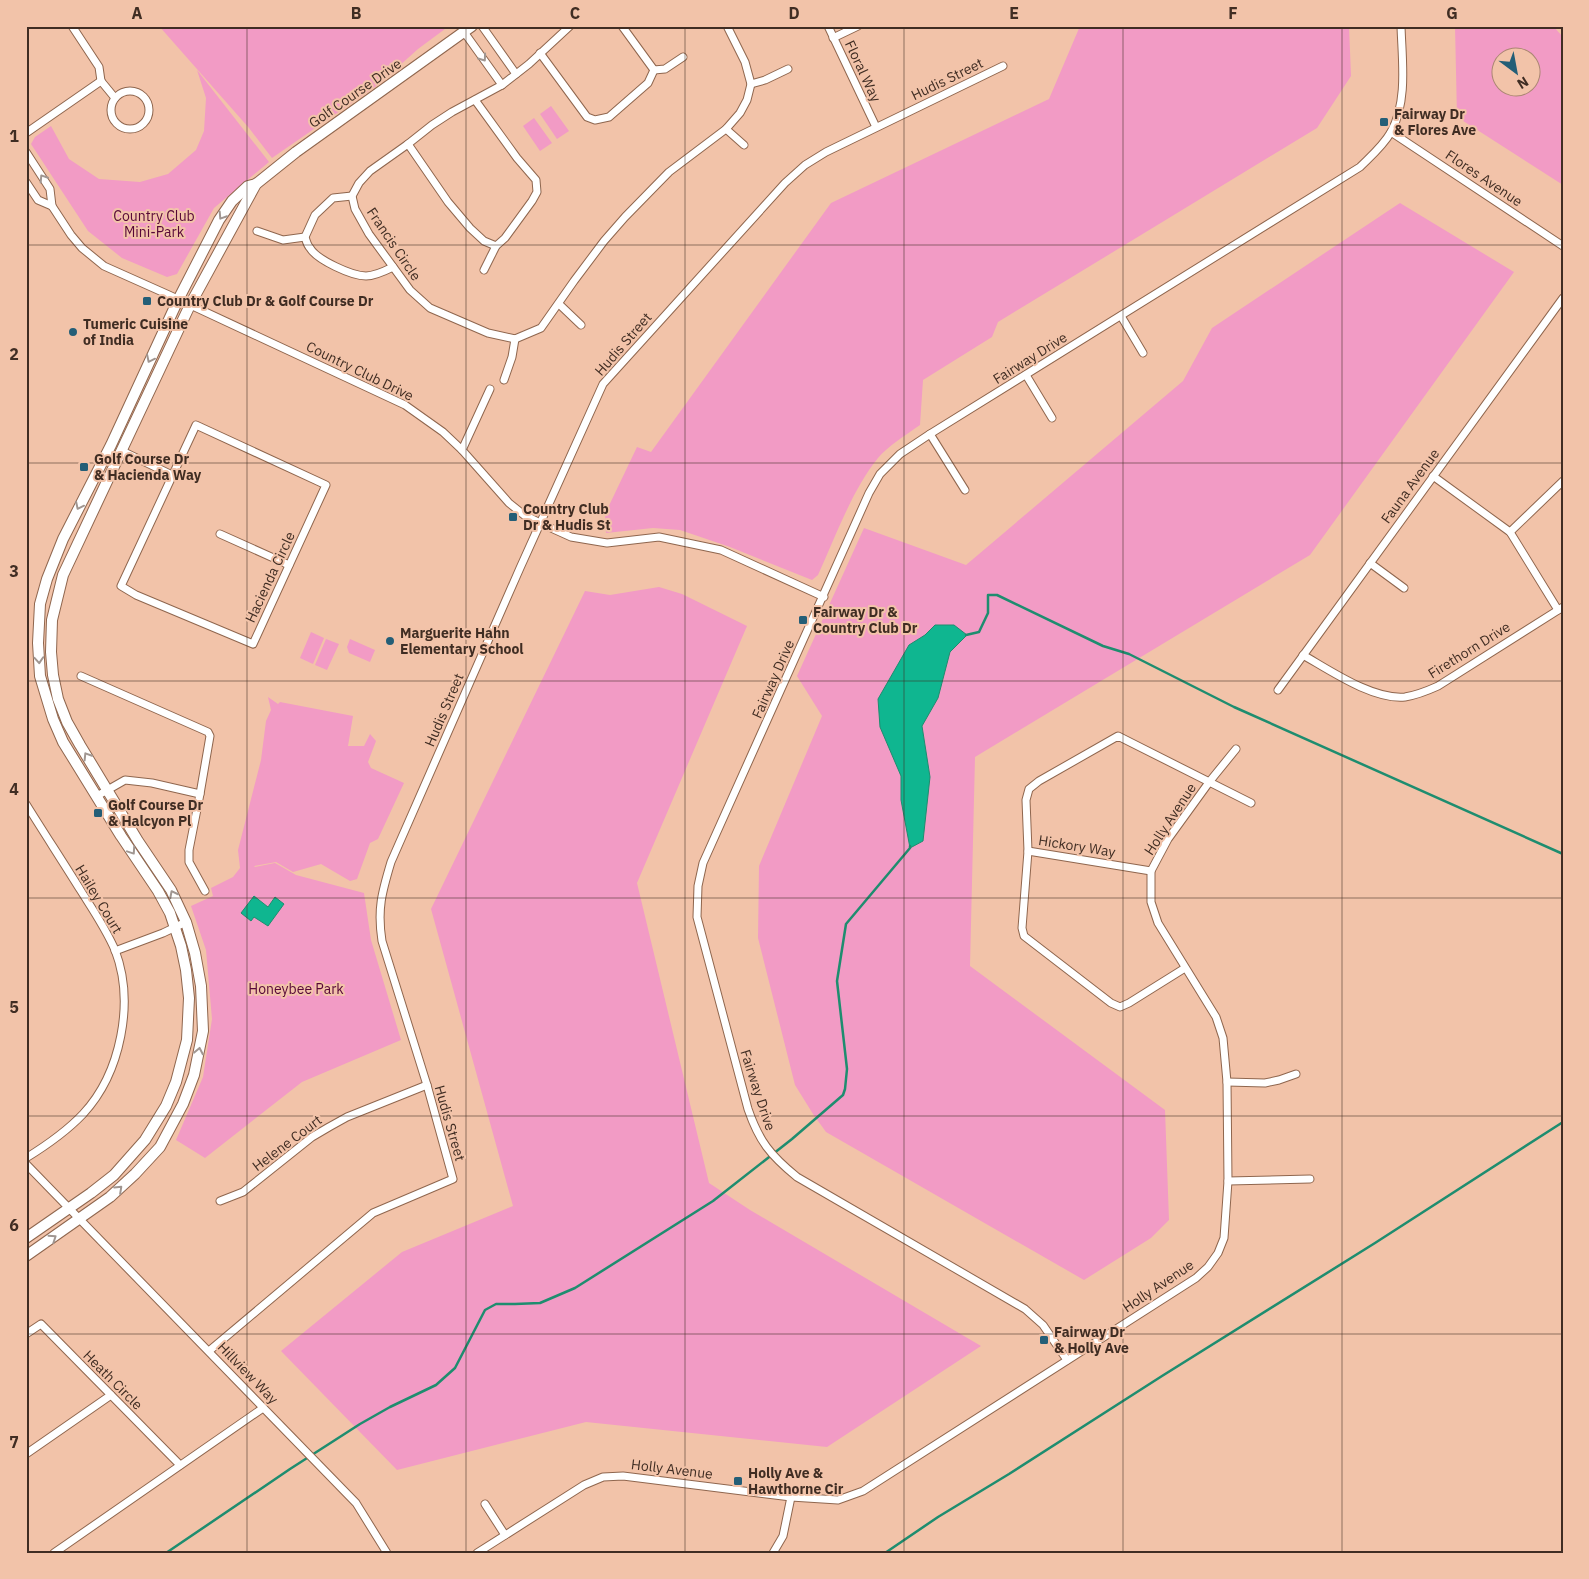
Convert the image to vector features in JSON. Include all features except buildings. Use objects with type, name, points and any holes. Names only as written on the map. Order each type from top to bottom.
[{"type":"street","points":[[72,26],[99,67],[101,81],[115,98]]},
{"type":"street","points":[[482,26],[516,74]]},
{"type":"street","points":[[392,267],[378,274],[368,276],[355,274],[320,258],[310,248],[305,237],[315,215],[333,198],[352,196],[359,183],[370,171],[432,126],[502,85],[570,26]]},
{"type":"street","points":[[622,26],[654,70]]},
{"type":"street","points":[[504,380],[512,357],[515,339],[541,328],[604,241],[625,217],[669,172],[726,128],[740,113],[747,100],[751,84],[745,62],[727,26]]},
{"type":"street","name":"Floral Way","points":[[828,26],[876,127]]},
{"type":"street","points":[[833,38],[858,26]]},
{"type":"street","name":"Fairway Drive","points":[[1066,1360],[1043,1325],[1025,1309],[797,1177],[779,1163],[766,1148],[755,1130],[748,1109],[697,916],[698,886],[703,864],[869,493],[880,474],[900,454],[930,434],[1360,167],[1377,151],[1391,132],[1399,112],[1402,91],[1402,26]]},
{"type":"street","points":[[468,29],[502,85]]},
{"type":"street","name":"Golf Course Drive","points":[[26,1256],[110,1197],[160,1147],[183,1104],[194,1075],[203,1031],[201,986],[186,922],[171,890],[138,840],[67,722],[58,699],[51,652],[52,620],[63,575],[190,306],[256,184],[296,152],[468,29]]},
{"type":"street","points":[[540,53],[587,117],[595,120],[609,117],[648,83],[654,70]]},
{"type":"street","points":[[654,70],[665,69],[683,57]]},
{"type":"street","name":"Hudis Street","points":[[209,1351],[373,1213],[453,1179],[427,1085],[382,941],[379,909],[382,893],[391,862],[603,384],[785,183],[805,165],[826,152],[876,127],[1003,66]]},
{"type":"street","points":[[751,84],[765,80],[788,69]]},
{"type":"street","points":[[26,133],[101,81]]},
{"type":"street","points":[[129,90],[144,95],[150,110],[144,123],[130,129],[117,123],[111,111],[115,98],[129,90]]},
{"type":"street","points":[[475,100],[517,158],[536,180],[537,192],[506,238],[496,246],[484,270]]},
{"type":"street","points":[[726,128],[744,145]]},
{"type":"street","name":"Flores Avenue","points":[[1391,132],[1563,246]]},
{"type":"street","points":[[408,144],[448,202],[470,228],[484,241],[496,246]]},
{"type":"street","name":"Country Club Drive","points":[[26,152],[50,189],[52,206],[71,234],[82,248],[104,266],[406,405],[443,432],[462,450],[509,503],[524,515],[571,537],[607,544],[659,537],[721,550],[824,597]]},
{"type":"street","name":"Country Club Drive","points":[[26,182],[38,200],[52,206]]},
{"type":"street","name":"Golf Course Drive","points":[[26,1238],[114,1175],[145,1140],[166,1106],[176,1082],[187,1040],[190,998],[186,970],[175,927],[158,891],[121,836],[63,742],[45,698],[40,676],[38,643],[40,604],[57,553],[111,445],[178,300],[219,220],[232,201],[248,186],[256,184]]},
{"type":"street","name":"Francis Circle","points":[[352,196],[355,209],[369,234],[410,290],[430,308],[488,333],[515,339]]},
{"type":"street","points":[[257,231],[283,240],[305,237]]},
{"type":"street","name":"Fauna Avenue","points":[[1278,690],[1563,298]]},
{"type":"street","points":[[558,304],[581,325]]},
{"type":"street","points":[[1120,316],[1143,353]]},
{"type":"street","points":[[1026,375],[1052,418]]},
{"type":"street","points":[[462,450],[490,389]]},
{"type":"street","name":"Hacienda Circle","points":[[196,425],[326,485],[253,644],[136,595],[121,586],[172,475],[196,425]]},
{"type":"street","points":[[930,434],[965,490]]},
{"type":"street","points":[[122,451],[172,475]]},
{"type":"street","points":[[1433,476],[1510,532],[1560,608]]},
{"type":"street","points":[[1510,532],[1563,481]]},
{"type":"street","points":[[220,534],[289,565]]},
{"type":"street","points":[[1370,562],[1404,588]]},
{"type":"street","name":"Firethorn Drive","points":[[1303,655],[1371,692],[1404,697],[1438,686],[1560,608]]},
{"type":"street","points":[[81,676],[208,732],[210,736],[189,850],[189,862],[206,891]]},
{"type":"street","points":[[1186,968],[1120,1007],[1111,1003],[1024,936],[1022,928],[1028,851],[1026,800],[1029,789],[1039,781],[1118,736],[1251,803]]},
{"type":"street","name":"Holly Avenue","points":[[477,1553],[584,1485],[603,1477],[623,1476],[791,1497],[838,1500],[863,1491],[1196,1278],[1208,1267],[1218,1253],[1224,1238],[1228,1180],[1227,1082],[1223,1038],[1216,1017],[1158,923],[1151,902],[1151,871],[1168,839],[1236,749]]},
{"type":"street","points":[[98,796],[125,780],[152,783],[200,794]]},
{"type":"street","name":"Hailey Court","points":[[26,804],[100,921],[115,951],[122,979],[124,1008],[120,1040],[115,1060],[103,1086],[84,1113],[61,1135],[26,1158]]},
{"type":"street","name":"Hickory Way","points":[[1028,851],[1151,871]]},
{"type":"street","points":[[115,951],[186,922]]},
{"type":"street","points":[[1227,1082],[1264,1083],[1296,1074]]},
{"type":"street","name":"Helene Court","points":[[220,1201],[243,1192],[312,1137],[329,1127],[347,1117],[427,1085]]},
{"type":"street","name":"Hillview Way","points":[[26,1164],[356,1502],[387,1553]]},
{"type":"street","points":[[1228,1180],[1310,1179]]},
{"type":"street","name":"Heath Circle","points":[[26,1334],[41,1324],[180,1465]]},
{"type":"street","points":[[26,1454],[111,1395]]},
{"type":"street","points":[[54,1553],[263,1408]]},
{"type":"street","points":[[773,1553],[783,1536],[791,1497]]},
{"type":"street","points":[[485,1504],[505,1535]]},
{"type":"green space","points":[[159,26],[449,26],[418,49],[379,84],[272,158],[249,128]]},
{"type":"green space","points":[[1080,26],[1349,26],[1351,76],[1317,128],[998,322],[992,337],[923,380],[920,425],[887,449],[869,470],[860,484],[818,575],[812,580],[730,547],[680,530],[653,528],[606,533],[605,514],[637,447],[651,452],[831,203],[1049,99]]},
{"type":"green space","points":[[1455,26],[1553,26],[1563,37],[1563,185],[1457,117]]},
{"type":"green space","name":"Country Club Mini-Park","points":[[197,70],[269,162],[214,208],[177,274],[167,277],[122,258],[88,231],[31,144],[35,137],[51,126],[69,159],[99,179],[140,182],[168,174],[196,150],[204,131],[206,98]]},
{"type":"green space","points":[[551,106],[569,131],[557,139],[540,114]]},
{"type":"green space","points":[[534,118],[552,143],[540,151],[523,126]]},
{"type":"green space","points":[[1400,203],[1514,272],[1310,555],[975,757],[970,966],[1165,1110],[1169,1220],[1151,1238],[1084,1280],[826,1132],[795,1085],[758,938],[759,866],[822,716],[797,676],[864,528],[966,565],[1183,381],[1212,328]]},
{"type":"green space","points":[[659,587],[682,594],[747,626],[637,883],[709,1183],[750,1210],[981,1346],[827,1447],[586,1422],[397,1470],[281,1351],[402,1252],[513,1206],[431,909],[585,591],[610,595]]},
{"type":"green space","points":[[311,632],[324,638],[313,664],[300,658]]},
{"type":"green space","points":[[326,639],[339,644],[327,670],[315,665]]},
{"type":"green space","points":[[350,639],[375,650],[370,662],[349,653],[347,647]]},
{"type":"green space","name":"Honeybee Park","points":[[268,697],[278,704],[280,702],[353,716],[348,746],[364,746],[370,734],[376,741],[368,762],[371,768],[404,783],[378,839],[370,843],[357,879],[350,881],[321,864],[293,872],[276,862],[254,866],[275,863],[296,875],[364,893],[371,940],[401,1040],[302,1082],[205,1158],[176,1140],[203,1077],[212,1019],[206,950],[191,906],[213,896],[211,888],[233,877],[240,868],[238,850],[261,760],[266,721],[271,710]]},
{"type":"shaded area","points":[[935,625],[954,625],[967,635],[950,652],[938,698],[922,726],[930,777],[923,841],[910,848],[901,800],[901,776],[880,727],[878,699],[909,645],[925,635]]},
{"type":"shaded area","points":[[254,896],[268,907],[275,897],[284,904],[268,926],[254,917],[251,921],[241,913]]},
{"type":"waterway","points":[[966,635],[979,632],[988,613],[988,595],[997,595],[1103,646],[1129,654],[1234,707],[1563,854]]},
{"type":"waterway","points":[[166,1553],[360,1424],[436,1385],[455,1368],[485,1310],[496,1304],[540,1303],[575,1288],[713,1201],[792,1139],[843,1095],[847,1069],[837,981],[846,924],[910,846]]},
{"type":"waterway","points":[[885,1553],[938,1517],[1375,1243],[1563,1122]]},
{"type":"place","name":"Fairway Dr & Flores Ave","points":[[1384,122]]},
{"type":"place","name":"Country Club Dr & Golf Course Dr","points":[[147,301]]},
{"type":"place","name":"Tumeric Cuisine of India","points":[[73,332]]},
{"type":"place","name":"Golf Course Dr & Hacienda Way","points":[[84,467]]},
{"type":"place","name":"Country Club Dr & Hudis St","points":[[513,517]]},
{"type":"place","name":"Fairway Dr & Country Club Dr","points":[[803,620]]},
{"type":"place","name":"Marguerite Hahn Elementary School","points":[[390,641]]},
{"type":"place","name":"Golf Course Dr & Halcyon Pl","points":[[98,813]]},
{"type":"place","name":"Fairway Dr & Holly Ave","points":[[1044,1340]]},
{"type":"place","name":"Holly Ave & Hawthorne Cir","points":[[738,1481]]}]
